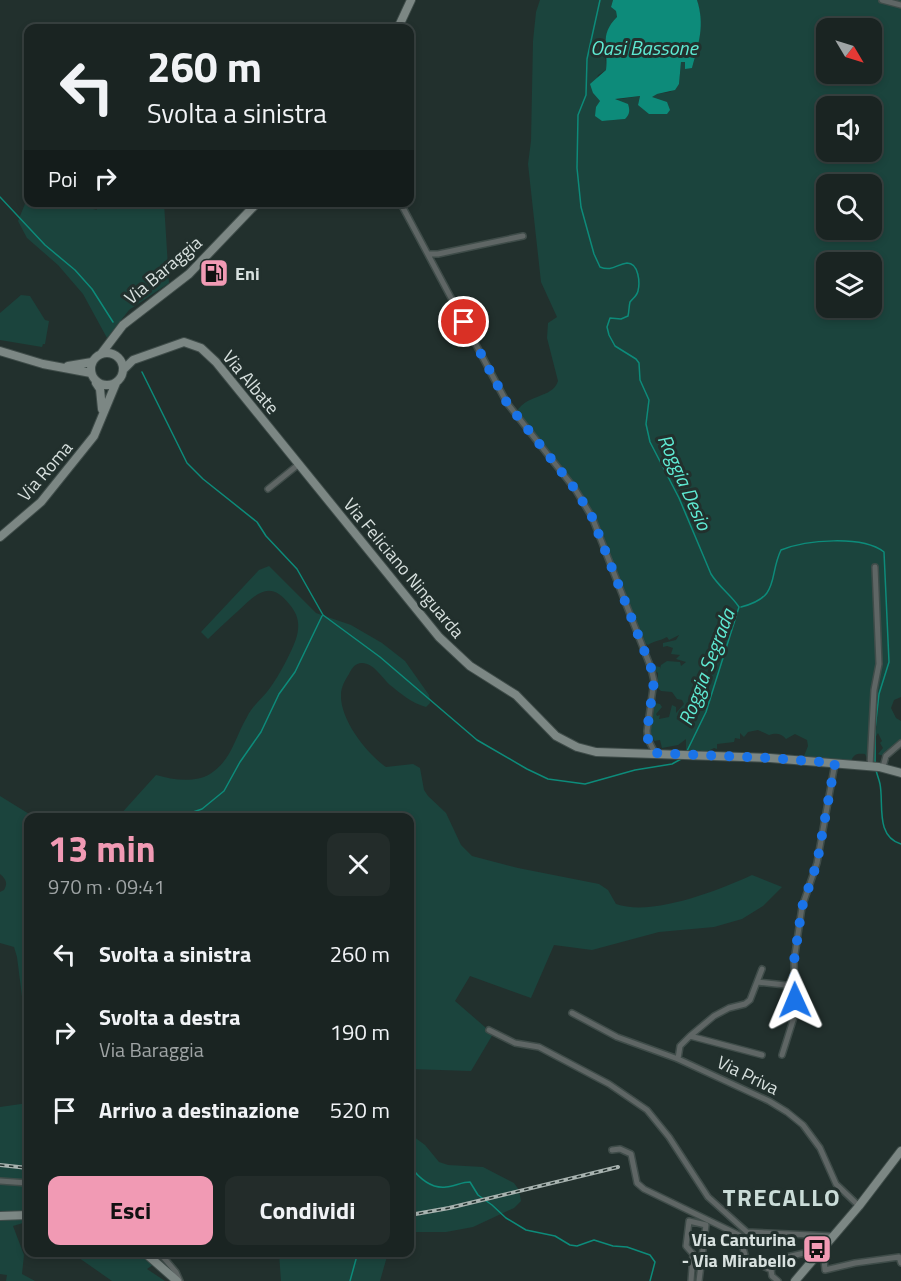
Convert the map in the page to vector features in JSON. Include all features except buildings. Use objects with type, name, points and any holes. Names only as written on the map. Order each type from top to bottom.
[{"type":"street","points":[[400,24],[411,0]]},
{"type":"street","points":[[882,0],[901,5]]},
{"type":"street","name":"Via Baraggia","points":[[101,354],[132,316],[197,266],[253,207]]},
{"type":"street","points":[[403,207],[507,403],[575,489],[592,517],[651,668],[654,681],[647,731],[655,753]]},
{"type":"street","points":[[428,254],[438,254],[523,236]]},
{"type":"street","points":[[96,381],[105,386],[116,383],[120,379],[123,370],[113,348],[114,336]]},
{"type":"street","name":"Via Albate","points":[[123,370],[134,360],[184,342],[201,348],[216,362],[299,464]]},
{"type":"street","points":[[0,351],[37,362],[91,373]]},
{"type":"street","points":[[64,367],[92,362],[101,354],[106,353],[118,358]]},
{"type":"street","name":"Via Albate","points":[[118,358],[134,360]]},
{"type":"street","points":[[92,362],[91,373],[100,389],[102,416]]},
{"type":"street","name":"Via Roma","points":[[0,537],[33,510],[94,436],[116,383]]},
{"type":"street","points":[[268,489],[299,464]]},
{"type":"street","name":"Via Feliciano Ninguarda","points":[[299,464],[439,637],[470,666],[516,695],[556,736],[578,747],[596,752],[770,758],[876,766],[901,773]]},
{"type":"street","points":[[874,567],[879,664],[874,690],[876,766]]},
{"type":"street","points":[[876,766],[901,743]]},
{"type":"street","points":[[782,1055],[795,1014],[794,961],[802,907],[817,863],[835,763]]},
{"type":"street","points":[[678,1059],[680,1046],[714,1016],[750,1000],[762,969]]},
{"type":"street","points":[[757,982],[795,986]]},
{"type":"street","name":"Via Priva","points":[[572,1013],[617,1037],[678,1059],[788,1112],[803,1125],[820,1148],[836,1184],[859,1206]]},
{"type":"street","points":[[489,1030],[515,1044],[539,1047],[609,1084],[647,1110],[669,1137],[708,1197],[747,1232],[833,1236]]},
{"type":"street","name":"Via Priva","points":[[690,1036],[762,1055]]},
{"type":"street","points":[[612,1150],[620,1149],[631,1154],[637,1183],[652,1195],[738,1235],[747,1258],[771,1270]]},
{"type":"street","points":[[795,1281],[859,1206],[901,1151]]},
{"type":"street","points":[[891,1163],[901,1165]]},
{"type":"street","points":[[0,1181],[24,1183]]},
{"type":"street","points":[[0,1216],[24,1215]]},
{"type":"street","points":[[691,1281],[693,1254],[686,1246],[689,1221],[706,1225],[699,1281]]},
{"type":"street","points":[[778,1281],[772,1276],[771,1270],[778,1259],[809,1252],[820,1252]]},
{"type":"street","points":[[820,1252],[825,1270],[899,1257],[901,1263]]},
{"type":"street","points":[[150,1257],[178,1281]]},
{"type":"street","points":[[163,1257],[176,1272],[178,1281]]},
{"type":"shaded area","points":[[540,0],[613,0],[611,7],[616,11],[617,18],[605,42],[606,70],[598,75],[593,93],[600,101],[596,116],[602,121],[625,119],[614,100],[640,96],[638,105],[656,94],[670,92],[679,84],[681,62],[685,62],[692,68],[699,42],[697,0],[901,0],[901,697],[894,700],[891,708],[896,718],[901,721],[901,740],[883,756],[878,754],[883,748],[878,733],[875,738],[874,756],[867,758],[865,754],[858,754],[851,761],[807,758],[804,756],[808,746],[807,740],[795,734],[786,739],[780,735],[769,735],[758,730],[748,732],[744,737],[740,733],[740,739],[735,738],[734,742],[717,744],[717,749],[714,748],[704,753],[700,750],[693,753],[686,750],[686,739],[678,745],[662,748],[660,740],[654,741],[650,734],[655,703],[662,707],[656,714],[660,715],[659,719],[669,717],[672,705],[676,707],[676,713],[684,704],[672,692],[661,691],[657,687],[658,673],[655,671],[655,666],[660,669],[661,665],[667,661],[680,662],[681,666],[686,662],[676,659],[680,655],[671,654],[673,648],[663,647],[663,643],[676,640],[679,635],[648,645],[635,637],[599,540],[580,501],[514,416],[525,403],[550,391],[558,381],[547,338],[548,323],[557,317],[541,282],[528,164],[531,141],[533,41],[536,12]]},
{"type":"shaded area","points":[[24,206],[85,207],[97,210],[96,207],[164,207],[169,283],[129,310],[107,338],[83,294],[58,265],[27,238],[18,221]]},
{"type":"shaded area","points":[[21,295],[30,296],[45,320],[49,321],[45,344],[42,347],[0,340],[0,313]]},
{"type":"shaded area","points":[[269,566],[316,613],[351,625],[382,643],[405,661],[429,695],[430,703],[426,707],[403,695],[374,668],[360,663],[351,670],[343,684],[341,695],[345,715],[363,745],[386,767],[413,764],[420,768],[424,790],[446,813],[461,845],[472,856],[518,868],[599,884],[608,890],[616,904],[631,907],[648,907],[685,900],[752,875],[782,887],[763,906],[742,919],[714,927],[659,932],[592,950],[554,945],[531,998],[470,976],[455,1001],[493,1034],[471,1071],[414,1069],[414,813],[122,813],[156,775],[191,780],[204,777],[217,768],[232,748],[249,713],[277,677],[296,639],[298,621],[293,609],[276,592],[258,594],[208,639],[201,632],[259,570]]},
{"type":"shaded area","points":[[0,796],[28,813],[24,813],[24,1012],[14,947],[0,943],[0,892],[4,890],[6,883],[0,874]]},
{"type":"shaded area","points":[[24,1104],[24,1223],[13,1226],[24,1255],[22,1274],[35,1281],[6,1281],[7,1275],[0,1274],[0,1107]]},
{"type":"shaded area","points":[[414,1137],[425,1145],[439,1162],[448,1165],[483,1167],[514,1183],[519,1190],[521,1201],[514,1208],[473,1227],[446,1232],[414,1232]]},
{"type":"shaded area","points":[[78,1257],[164,1257],[147,1269],[165,1281],[112,1281]]},
{"type":"shaded area","points":[[279,1257],[387,1257],[380,1281],[281,1281]]},
{"type":"water","name":"Oasi Bassone","points":[[613,0],[697,0],[701,26],[692,68],[685,69],[685,62],[681,62],[679,84],[675,90],[652,97],[667,102],[670,110],[667,114],[649,114],[638,105],[640,96],[615,99],[628,104],[629,112],[625,119],[602,121],[595,116],[596,107],[600,101],[593,93],[590,84],[606,70],[606,37],[611,24],[617,17],[616,11],[611,7]]},
{"type":"waterway","name":"Roggia Desio","points":[[600,0],[587,59],[586,95],[578,115],[577,168],[581,207],[600,267],[608,269],[627,263],[631,264],[638,274],[639,283],[636,296],[630,302],[628,316],[621,319],[610,318],[607,327],[615,346],[639,363],[640,380],[649,400],[646,424],[650,442],[679,498],[711,574],[739,607]]},
{"type":"waterway","points":[[0,197],[45,245],[75,270],[92,289],[113,322]]},
{"type":"waterway","name":"Roggia Segrada","points":[[142,372],[187,463],[203,479],[257,522],[266,536],[297,569],[323,615],[380,657],[477,740],[548,779],[585,784],[635,770],[672,764],[683,758]]},
{"type":"waterway","name":"Roggia Segrada","points":[[741,607],[754,603],[768,592],[781,550],[819,542],[848,541],[862,543],[884,552],[889,662],[879,694],[875,729],[875,762]]},
{"type":"waterway","name":"Roggia Segrada","points":[[687,751],[706,712],[739,607]]},
{"type":"waterway","name":"Roggia Segrada","points":[[190,813],[202,809],[224,791],[240,762],[261,732],[279,694],[295,672],[322,616]]},
{"type":"waterway","name":"Roggia Segrada","points":[[876,770],[880,784],[884,827],[887,834],[901,844]]},
{"type":"waterway","points":[[414,1170],[421,1178],[435,1186],[446,1187],[470,1182],[478,1195],[506,1218],[526,1230],[555,1236],[570,1245],[577,1246],[594,1240],[650,1255],[655,1262],[650,1281]]},
{"type":"waterway","points":[[350,1281],[357,1257]]},
{"type":"railway","points":[[0,1165],[24,1168]]},
{"type":"railway","points":[[414,1214],[618,1167]]},
{"type":"place","name":"Eni","points":[[214,273]]},
{"type":"place","name":"Via Canturina - Via Mirabello","points":[[817,1249]]},
{"type":"district","name":"TRECALLO","points":[[782,1197]]},
{"type":"route","points":[[464,322],[507,403],[575,489],[592,517],[651,668],[654,681],[647,731],[655,753],[835,763],[817,863],[802,907],[794,961],[795,1000]]}]
